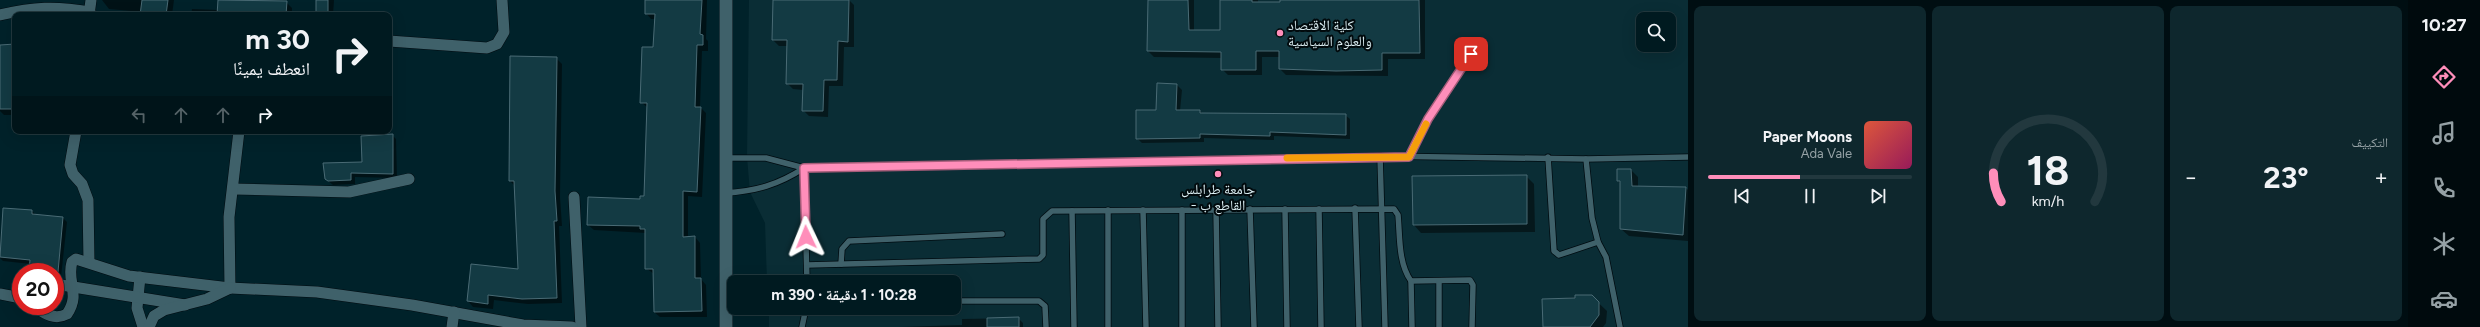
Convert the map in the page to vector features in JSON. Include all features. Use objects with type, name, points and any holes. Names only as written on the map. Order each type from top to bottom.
[{"type":"street","points":[[90,12],[91,0]]},
{"type":"street","points":[[392,41],[487,48],[497,44],[504,32],[502,0]]},
{"type":"street","points":[[726,0],[724,158],[726,327]]},
{"type":"street","points":[[13,12],[30,8],[66,8],[82,12]]},
{"type":"street","points":[[0,15],[12,12]]},
{"type":"street","points":[[75,134],[70,165],[73,174],[82,184],[88,200],[89,262]]},
{"type":"street","points":[[230,288],[229,217],[239,134]]},
{"type":"street","points":[[233,189],[349,192],[410,179]]},
{"type":"street","points":[[574,197],[581,327]]},
{"type":"street","points":[[51,315],[61,317],[67,314],[71,308],[74,297],[70,270],[72,262],[76,259],[89,262],[118,274],[230,288],[317,292],[454,312],[523,325],[572,327]]},
{"type":"street","points":[[140,277],[137,308],[143,327]]},
{"type":"street","points":[[64,286],[185,305]]},
{"type":"street","points":[[149,327],[154,316],[164,310],[207,299],[230,288]]},
{"type":"street","points":[[0,294],[12,295]]},
{"type":"street","points":[[452,327],[454,312]]},
{"type":"lane","points":[[1409,157],[1428,119],[1480,41]]},
{"type":"lane","points":[[724,158],[766,158],[804,168],[1380,156],[1548,157],[1586,159],[1688,157]]},
{"type":"lane","points":[[1380,156],[1385,327]]},
{"type":"lane","points":[[1548,157],[1554,251],[1559,255],[1598,242]]},
{"type":"lane","points":[[1586,159],[1592,218],[1598,242],[1606,257],[1620,327]]},
{"type":"lane","points":[[724,193],[750,192],[769,187],[804,168]]},
{"type":"lane","points":[[804,168],[807,275]]},
{"type":"lane","points":[[1319,208],[1321,327]]},
{"type":"lane","points":[[1355,208],[1358,327]]},
{"type":"lane","points":[[807,265],[1039,259],[1043,255],[1043,219],[1052,211],[1381,208],[1397,211],[1403,265],[1411,281],[1412,327]]},
{"type":"lane","points":[[1216,209],[1218,327]]},
{"type":"lane","points":[[1250,209],[1254,327]]},
{"type":"lane","points":[[1285,209],[1286,327]]},
{"type":"lane","points":[[1108,210],[1108,327]]},
{"type":"lane","points":[[1143,210],[1146,327]]},
{"type":"lane","points":[[1182,210],[1182,327]]},
{"type":"lane","points":[[1072,211],[1074,327]]},
{"type":"lane","points":[[841,264],[842,249],[849,241],[1002,234]]},
{"type":"lane","points":[[1411,281],[1470,280],[1472,282],[1472,327]]},
{"type":"lane","points":[[1439,281],[1439,327]]},
{"type":"lane","points":[[961,301],[1039,301],[1045,306],[1046,327]]},
{"type":"lane","points":[[802,327],[805,315]]},
{"type":"shaded area","name":"جامعة طرابلس - القاطع ب","points":[[749,0],[1688,0],[1688,327],[769,327],[769,315],[961,315],[961,275],[767,275],[765,223],[750,192],[747,157]]},
{"type":"building","points":[[142,0],[168,0],[166,12],[140,12]]},
{"type":"building","points":[[218,0],[287,1],[286,12],[217,12]]},
{"type":"building","points":[[316,0],[328,0],[328,12],[316,12]]},
{"type":"building","points":[[645,0],[702,0],[700,34],[703,35],[703,45],[697,45],[695,107],[701,107],[697,192],[683,191],[683,237],[695,236],[695,278],[701,278],[702,311],[654,312],[653,269],[645,269],[645,229],[640,229],[640,226],[587,225],[588,197],[640,199],[640,196],[644,196],[647,103],[640,103],[642,47],[653,47],[655,14],[645,14]]},
{"type":"building","points":[[773,0],[849,0],[848,42],[838,41],[837,80],[824,80],[823,111],[802,111],[803,84],[786,84],[787,40],[772,40]]},
{"type":"building","points":[[1148,0],[1188,0],[1189,30],[1220,30],[1220,0],[1280,2],[1280,0],[1419,0],[1420,53],[1382,53],[1382,70],[1336,71],[1279,69],[1279,51],[1256,51],[1256,70],[1221,70],[1221,52],[1147,51]]},
{"type":"building","points":[[12,44],[12,109],[0,109],[0,45]]},
{"type":"building","points":[[510,56],[557,57],[555,191],[557,221],[554,221],[557,298],[522,299],[488,295],[488,304],[467,301],[471,264],[518,269],[514,181],[509,181]]},
{"type":"building","points":[[1157,83],[1177,84],[1176,110],[1200,110],[1200,113],[1346,114],[1346,135],[1270,132],[1270,136],[1200,134],[1200,138],[1136,139],[1136,110],[1156,110]]},
{"type":"building","points":[[393,134],[393,174],[351,173],[351,180],[328,181],[325,179],[323,163],[362,162],[361,136]]},
{"type":"building","points":[[1617,169],[1631,169],[1632,186],[1686,187],[1683,235],[1620,229],[1620,181],[1617,181]]},
{"type":"building","points":[[1527,175],[1527,224],[1413,225],[1412,176]]},
{"type":"building","points":[[3,208],[32,210],[32,214],[63,217],[59,263],[30,263],[30,260],[0,257]]},
{"type":"building","points":[[1575,295],[1592,295],[1599,302],[1599,315],[1590,327],[1543,327],[1542,299],[1575,298]]},
{"type":"building","points":[[1019,317],[1019,327],[987,327],[987,318]]},
{"type":"slow traffic","points":[[1287,158],[1380,156],[1409,157],[1426,124]]},
{"type":"place","name":"كلية الاقتصاد والعلوم السياسية","points":[[1280,33]]},
{"type":"place","name":"جامعة طرابلس - القاطع ب","points":[[1218,174]]},
{"type":"route","points":[[806,237],[804,168],[1380,156],[1409,157],[1428,119],[1471,54]]}]
